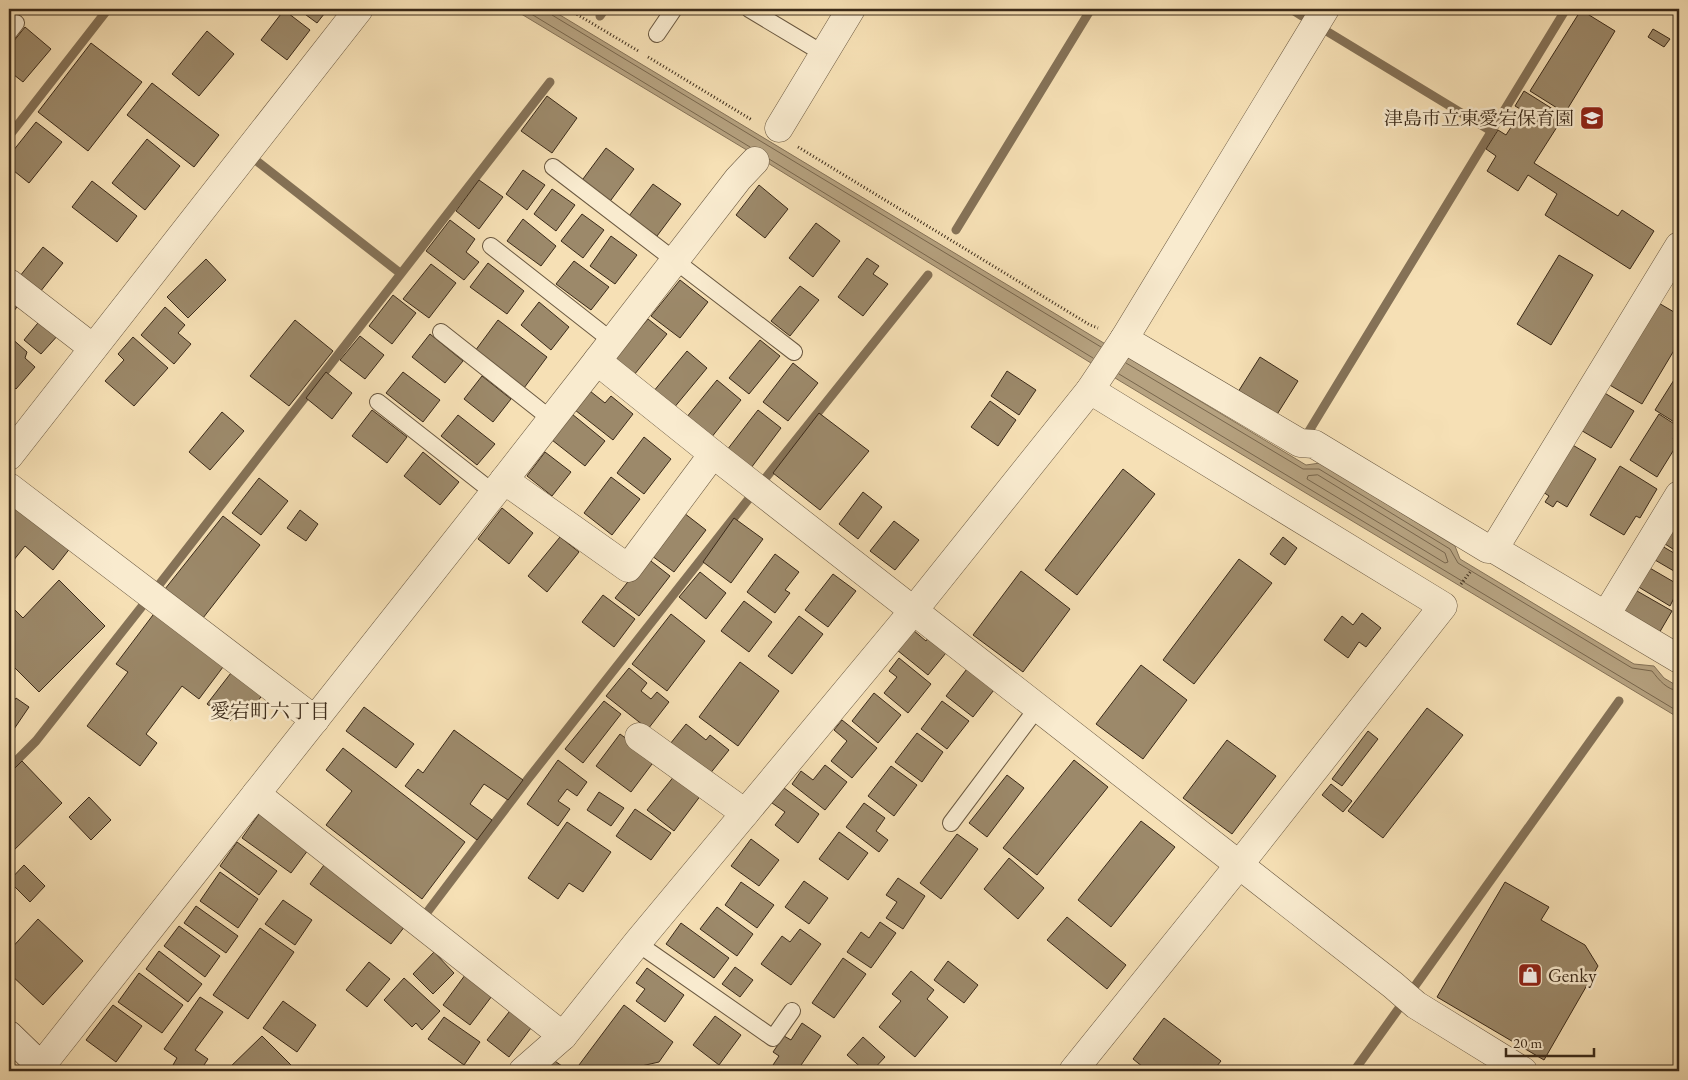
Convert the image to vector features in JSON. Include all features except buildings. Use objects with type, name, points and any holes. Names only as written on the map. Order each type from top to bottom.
[{"type":"street","points":[[9,456],[359,9]]},
{"type":"street","points":[[779,128],[852,9]]},
{"type":"street","points":[[523,1071],[563,1036],[637,943],[914,610],[1096,382],[1123,341],[1325,9]]},
{"type":"street","points":[[9,1035],[43,1069],[256,794],[499,487],[738,178],[755,161]]},
{"type":"street","points":[[1491,549],[1676,261]]},
{"type":"street","points":[[9,283],[93,348]]},
{"type":"street","points":[[1123,341],[1300,443],[1314,444],[1679,659]]},
{"type":"street","points":[[604,351],[713,454],[1393,985],[1416,1005],[1523,1071]]},
{"type":"street","points":[[1073,1071],[1239,865],[1443,606],[1096,382]]},
{"type":"street","points":[[499,487],[628,568],[713,454]]},
{"type":"street","points":[[9,487],[315,720]]},
{"type":"street","points":[[1606,615],[1679,495]]},
{"type":"street","points":[[639,737],[745,813]]},
{"type":"street","points":[[256,794],[563,1036]]},
{"type":"lane","points":[[658,34],[674,9]]},
{"type":"lane","points":[[749,9],[824,54]]},
{"type":"lane","points":[[553,167],[794,352]]},
{"type":"lane","points":[[491,246],[604,351]]},
{"type":"lane","points":[[441,332],[552,419]]},
{"type":"lane","points":[[378,402],[499,487]]},
{"type":"lane","points":[[951,823],[1038,707]]},
{"type":"lane","points":[[637,943],[774,1038],[792,1011]]},
{"type":"path","points":[[568,9],[756,122],[779,128],[786,140],[836,171],[1090,325],[1123,341]]},
{"type":"path","points":[[1443,606],[1491,549]]},
{"type":"water","points":[[513,9],[550,9],[1306,465],[1320,463],[1455,546],[1460,559],[1634,664],[1654,666],[1664,678],[1679,687],[1679,718],[1120,381],[750,152]]},
{"type":"waterway","points":[[9,136],[108,9]]},
{"type":"waterway","points":[[600,16],[605,9]]},
{"type":"waterway","points":[[956,230],[1091,9]]},
{"type":"waterway","points":[[1291,9],[1302,16]]},
{"type":"waterway","points":[[1309,431],[1566,9]]},
{"type":"waterway","points":[[1328,32],[1491,131]]},
{"type":"waterway","points":[[155,590],[550,82]]},
{"type":"waterway","points":[[258,162],[400,273]]},
{"type":"waterway","points":[[764,480],[928,275]]},
{"type":"waterway","points":[[425,915],[528,779],[751,496]]},
{"type":"waterway","points":[[9,768],[36,741],[147,600]]},
{"type":"waterway","points":[[1354,1071],[1619,701]]},
{"type":"place","name":"津島市立東愛宕保育園","points":[[1592,118]]},
{"type":"place","name":"Genky","points":[[1530,975]]},
{"type":"district","name":"愛宕町六丁目","points":[[270,711]]}]
